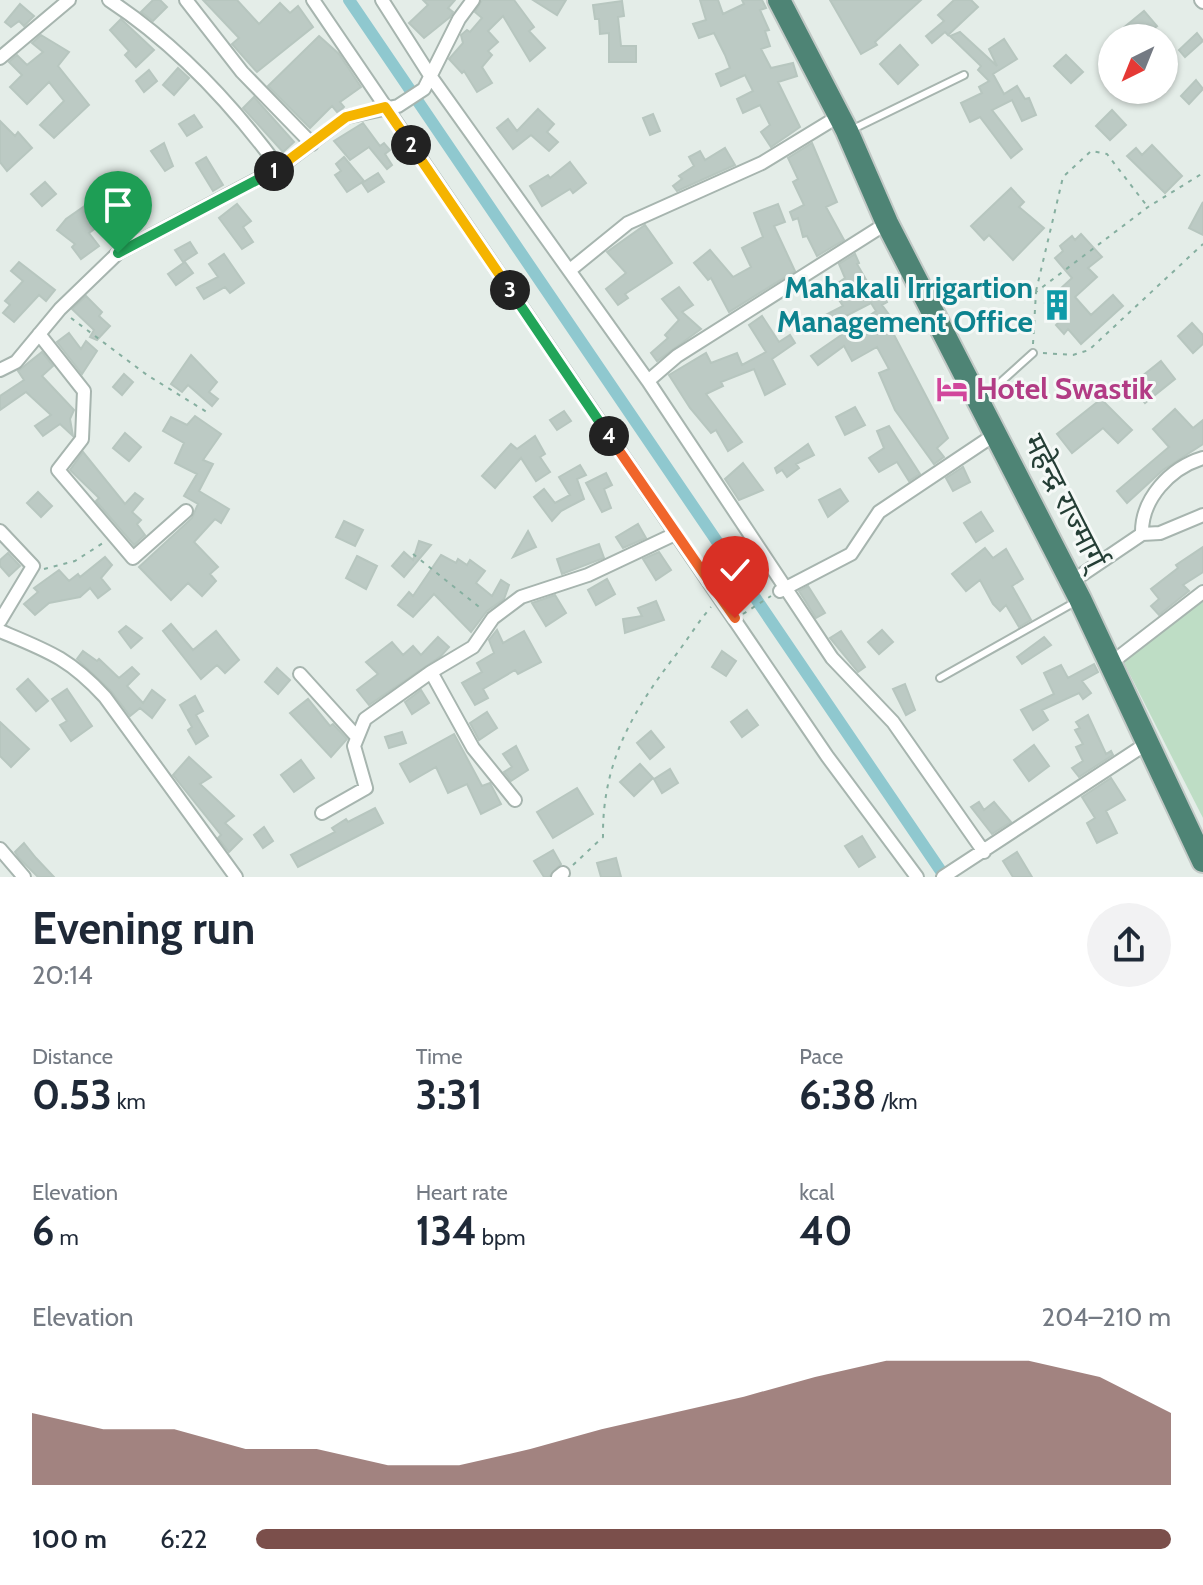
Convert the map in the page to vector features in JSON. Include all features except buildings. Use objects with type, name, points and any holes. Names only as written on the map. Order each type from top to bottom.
[{"type":"highway","name":"महेन्द्र राज्मार्ग्","points":[[779,0],[843,124],[887,223],[1076,590],[1203,861]]},
{"type":"street","points":[[0,58],[69,0]]},
{"type":"street","points":[[109,0],[184,59],[243,119],[279,168]]},
{"type":"street","points":[[186,0],[242,72],[312,144]]},
{"type":"street","points":[[313,0],[827,756],[917,877]]},
{"type":"street","points":[[382,0],[428,83],[570,270],[648,381],[832,658],[893,722],[984,852]]},
{"type":"street","points":[[0,370],[16,362],[60,309],[118,253],[279,168],[346,117],[406,103],[428,83],[459,19],[473,0]]},
{"type":"street","points":[[570,270],[628,223],[843,124]]},
{"type":"street","points":[[648,381],[677,356],[887,223]]},
{"type":"street","points":[[39,334],[84,391],[82,439],[58,470],[133,558],[186,511]]},
{"type":"street","points":[[784,590],[851,554],[879,512],[997,433]]},
{"type":"street","points":[[1142,534],[1141,518],[1151,498],[1167,478],[1203,458]]},
{"type":"street","points":[[1076,590],[1142,534],[1160,533],[1203,515]]},
{"type":"street","points":[[0,531],[33,566],[0,621]]},
{"type":"street","points":[[322,813],[366,788],[354,746],[365,719],[431,672],[473,647],[493,618],[521,597],[588,575],[675,534]]},
{"type":"street","points":[[1111,663],[1203,592]]},
{"type":"street","points":[[0,631],[62,656],[81,671],[105,697],[161,779],[198,822],[236,877]]},
{"type":"street","points":[[431,672],[473,748],[515,800]]},
{"type":"street","points":[[300,674],[357,737]]},
{"type":"street","points":[[943,877],[984,852],[1067,792],[1149,742]]},
{"type":"street","points":[[0,849],[24,877]]},
{"type":"lane","points":[[843,124],[964,75]]},
{"type":"lane","points":[[980,401],[1033,353]]},
{"type":"lane","points":[[940,678],[1076,590]]},
{"type":"path","points":[[1148,207],[1101,150],[1091,151],[1063,177],[1036,292],[1033,353],[1073,355],[1089,350],[1203,244]]},
{"type":"path","points":[[1036,292],[1148,207],[1203,173]]},
{"type":"path","points":[[60,309],[147,375],[210,414]]},
{"type":"path","points":[[33,566],[45,569],[61,566],[115,537]]},
{"type":"path","points":[[413,554],[493,618]]},
{"type":"path","points":[[744,613],[784,590]]},
{"type":"path","points":[[561,875],[601,842],[602,807],[624,731],[650,685],[720,597]]},
{"type":"green space","points":[[1203,599],[1203,818],[1122,659]]},
{"type":"waterway","points":[[349,0],[945,877]]},
{"type":"place","name":"Mahakali Irrigartion Management Office","points":[[1057,305]]},
{"type":"place","name":"Hotel Swastik","points":[[952,389]]},
{"type":"route","points":[[118,253],[279,168],[346,117],[385,107],[735,618]]}]
